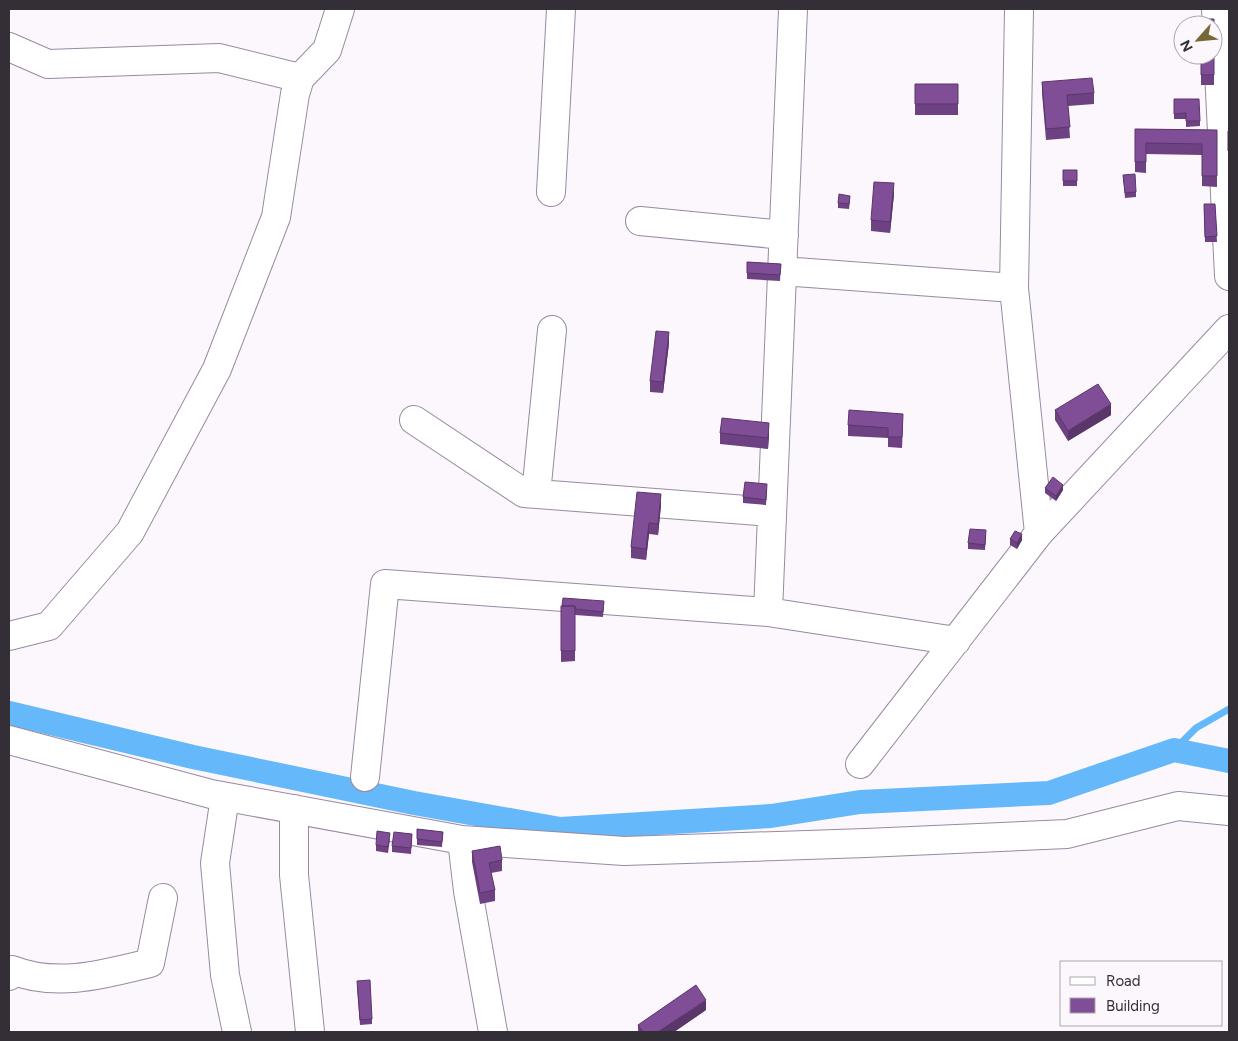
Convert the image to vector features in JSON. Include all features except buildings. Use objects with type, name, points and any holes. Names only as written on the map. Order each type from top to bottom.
[{"type":"street","points":[[9,636],[49,626],[130,532],[218,369],[276,217],[295,94],[300,78],[327,50],[340,9]]},
{"type":"street","points":[[551,192],[561,9]]},
{"type":"street","points":[[768,612],[793,9]]},
{"type":"street","points":[[1019,9],[1014,288],[1039,532]]},
{"type":"street","points":[[1216,9],[1229,276]]},
{"type":"street","points":[[9,47],[48,64],[219,58],[300,78]]},
{"type":"street","points":[[640,221],[784,235]]},
{"type":"street","points":[[782,271],[1014,288]]},
{"type":"street","points":[[860,764],[1039,532],[1229,329]]},
{"type":"street","points":[[536,494],[552,330]]},
{"type":"street","points":[[414,420],[524,493],[772,512]]},
{"type":"street","points":[[365,777],[385,584],[768,612],[956,641]]},
{"type":"street","points":[[9,740],[225,797],[462,840],[624,851],[1067,834],[1178,806],[1229,811]]},
{"type":"street","points":[[225,797],[215,863],[225,976],[237,1032]]},
{"type":"street","points":[[294,809],[294,875],[310,1032]]},
{"type":"street","points":[[462,840],[468,891],[493,1032]]},
{"type":"street","points":[[9,976],[12,970],[31,978],[91,978],[150,963],[163,898]]},
{"type":"waterway","points":[[1174,750],[1196,728],[1229,709]]},
{"type":"waterway","points":[[9,713],[193,757],[414,803],[560,829],[771,816],[860,802],[1049,793],[1174,750],[1229,761]]}]
